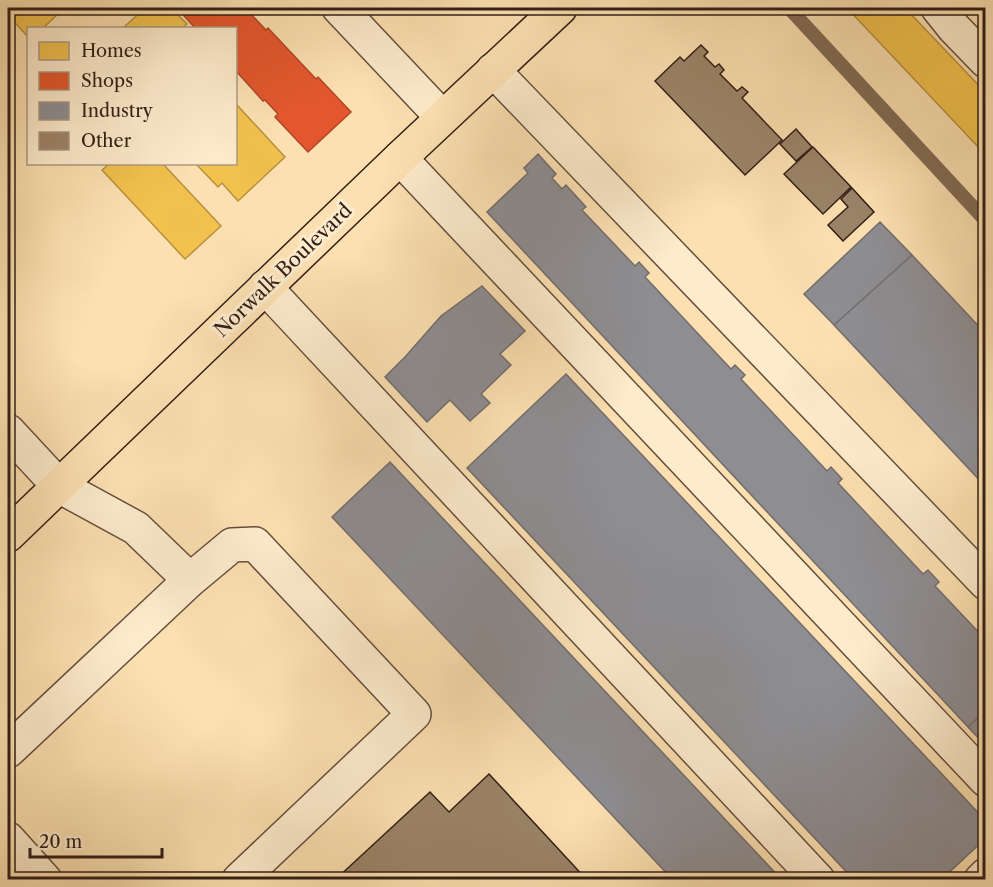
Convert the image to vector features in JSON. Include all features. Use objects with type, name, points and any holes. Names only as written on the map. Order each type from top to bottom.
[{"type":"main road","name":"Norwalk Boulevard","points":[[8,535],[442,117],[560,8]]},
{"type":"street","points":[[339,8],[442,117]]},
{"type":"street","points":[[938,8],[986,62]]},
{"type":"street","points":[[493,70],[986,583]]},
{"type":"street","points":[[400,158],[986,780]]},
{"type":"street","points":[[265,287],[818,879]]},
{"type":"street","points":[[8,431],[59,486],[136,528],[190,580]]},
{"type":"street","points":[[8,751],[190,580],[232,545],[255,544],[414,714],[239,879]]},
{"type":"street","points":[[8,839],[45,879]]},
{"type":"street","points":[[981,879],[986,875]]},
{"type":"building: Homes","points":[[8,8],[52,8],[58,14],[44,27],[27,27],[27,36],[8,15]]},
{"type":"building: Homes","points":[[145,8],[171,8],[187,24],[183,27],[124,27]]},
{"type":"building: Homes","points":[[847,8],[905,8],[986,93],[986,148],[982,151]]},
{"type":"building: Homes","points":[[237,105],[285,157],[238,201],[222,183],[218,187],[197,165],[237,165]]},
{"type":"building: Homes","points":[[108,165],[164,165],[221,226],[185,259],[102,170]]},
{"type":"building: Shops","points":[[177,8],[245,8],[266,30],[268,28],[316,79],[318,77],[351,112],[308,152],[275,117],[278,114],[237,72],[237,27],[194,27]]},
{"type":"building: Industry","points":[[538,154],[556,174],[552,178],[562,189],[566,185],[586,207],[582,210],[635,266],[639,262],[649,273],[645,277],[731,369],[735,365],[745,375],[741,379],[827,471],[831,467],[842,479],[838,483],[923,574],[928,570],[939,582],[935,586],[986,640],[986,710],[968,727],[487,212],[528,173],[524,168]]},
{"type":"building: Industry","points":[[880,222],[912,255],[834,325],[804,294]]},
{"type":"building: Industry","points":[[912,255],[986,334],[986,487],[834,325]]},
{"type":"building: Industry","points":[[482,286],[525,331],[500,354],[511,365],[481,394],[490,403],[470,421],[450,400],[427,422],[385,377],[441,316]]},
{"type":"building: Industry","points":[[566,374],[986,821],[986,838],[941,880],[854,880],[467,468]]},
{"type":"building: Industry","points":[[390,462],[782,880],[673,880],[332,517]]},
{"type":"building: Industry","points":[[986,710],[986,746],[968,727]]},
{"type":"building: Other","points":[[701,45],[708,52],[704,56],[715,67],[719,64],[724,70],[720,74],[737,91],[742,87],[748,92],[742,98],[782,140],[745,175],[655,81],[680,57],[684,61]]},
{"type":"building: Other","points":[[796,129],[812,147],[796,161],[780,144]]},
{"type":"building: Other","points":[[813,147],[851,187],[823,214],[784,174]]},
{"type":"building: Other","points":[[852,188],[874,212],[843,241],[828,225],[848,207],[841,199]]},
{"type":"building: Other","points":[[489,774],[587,880],[335,880],[430,792],[449,812]]},
{"type":"waterway","points":[[789,8],[986,221]]}]
